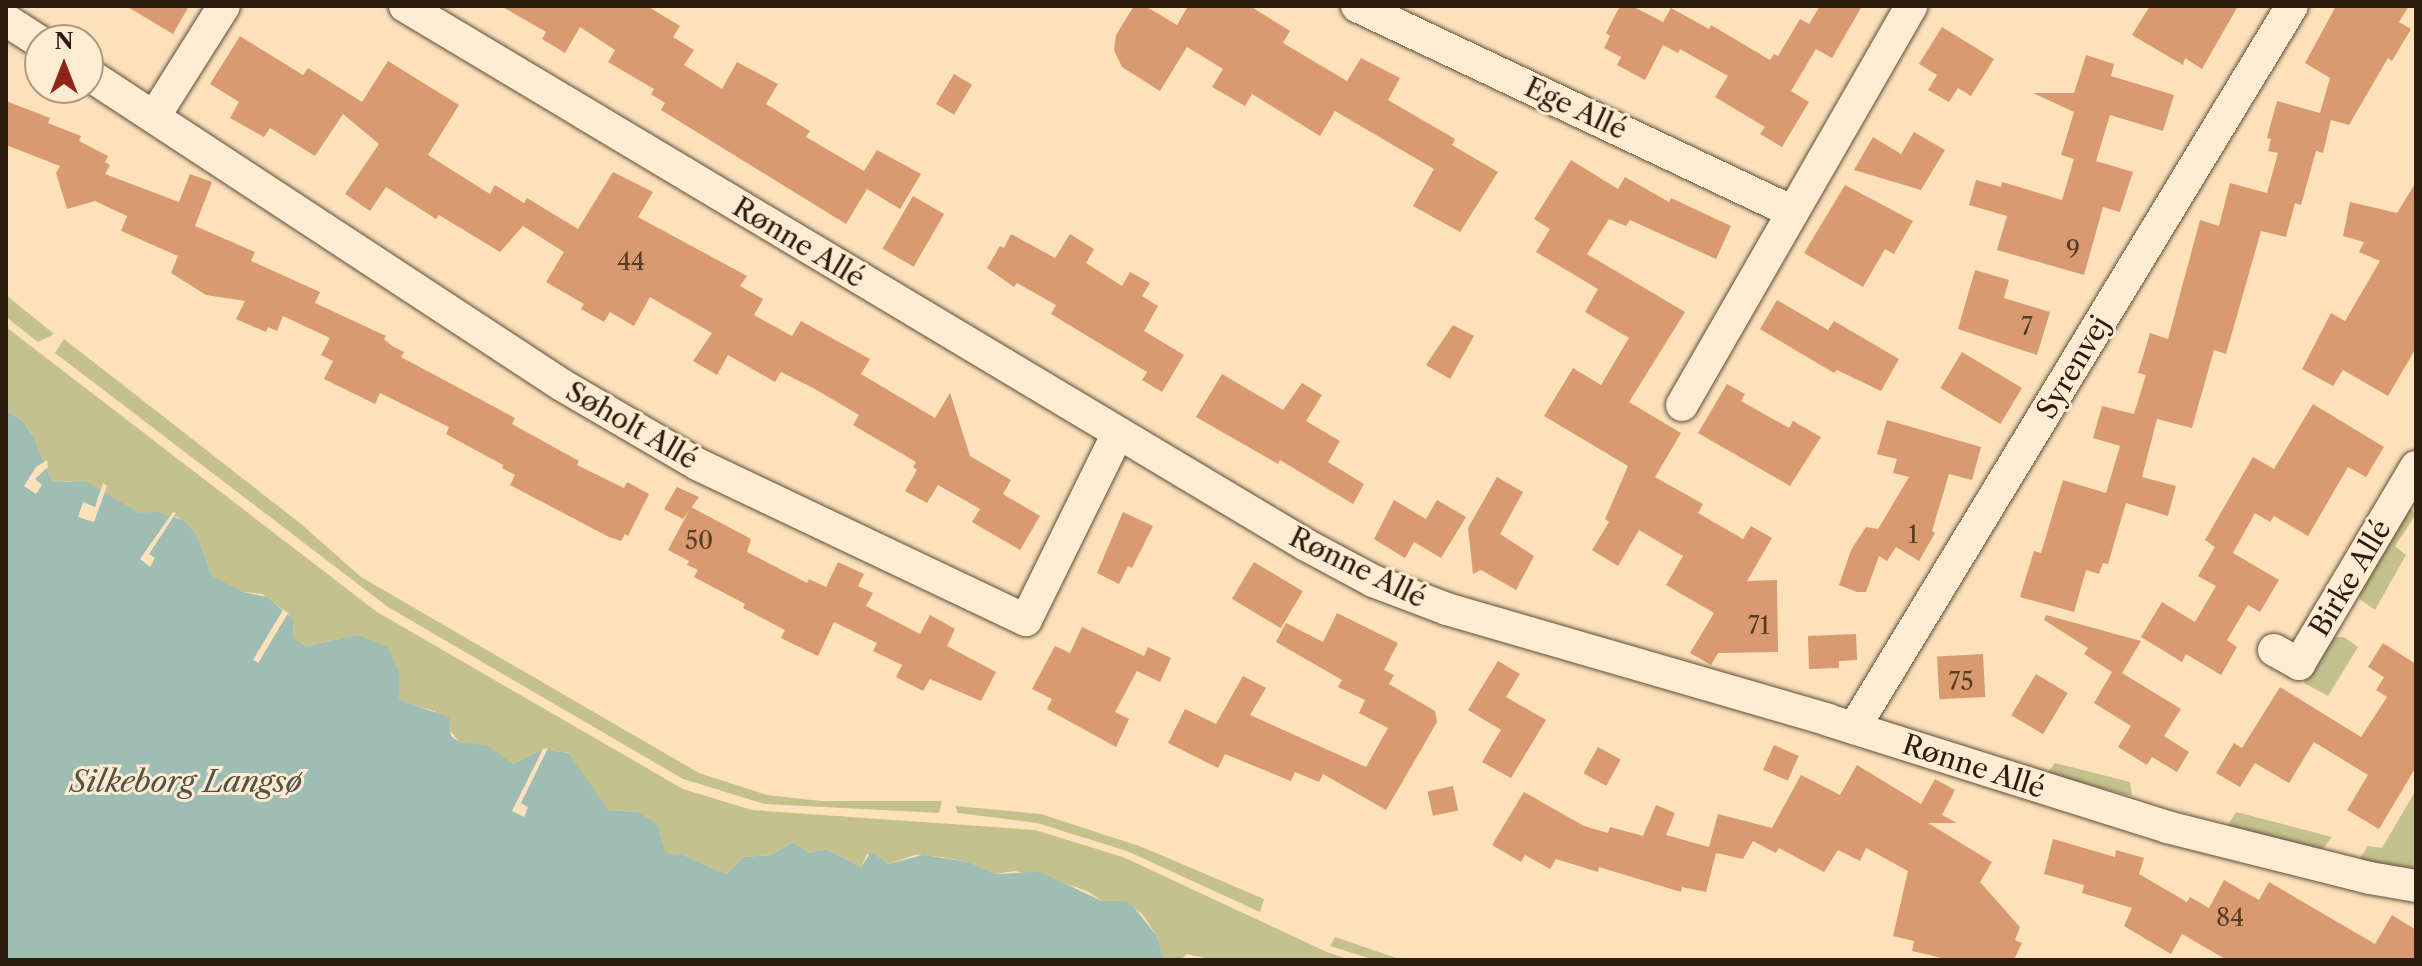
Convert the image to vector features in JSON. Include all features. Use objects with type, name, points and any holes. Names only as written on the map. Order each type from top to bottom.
[{"type":"street","points":[[154,117],[224,6]]},
{"type":"street","name":"Rønne Allé","points":[[405,6],[1306,545],[1373,581],[1447,609],[1854,728],[2167,827],[2370,878],[2416,886]]},
{"type":"street","name":"Ege Allé","points":[[1357,6],[1793,212]]},
{"type":"street","points":[[1682,405],[1911,6]]},
{"type":"street","name":"Syrenvej","points":[[1854,728],[2292,6]]},
{"type":"street","points":[[6,20],[24,32]]},
{"type":"street","name":"Søholt Allé","points":[[104,84],[562,385],[697,464],[1026,620],[1118,433]]},
{"type":"street","name":"Birke Allé","points":[[2274,650],[2299,664],[2416,467]]},
{"type":"shaded area","points":[[6,295],[54,334],[38,342],[6,317]]},
{"type":"shaded area","points":[[6,327],[377,612],[683,789],[752,810],[1035,830],[1123,857],[1327,952],[1351,960],[1214,960],[1187,954],[1180,960],[1164,960],[1157,936],[1143,915],[1126,901],[1102,901],[1087,891],[1058,881],[1015,871],[995,874],[969,862],[941,857],[915,855],[888,864],[867,854],[861,867],[826,849],[809,853],[793,842],[771,855],[743,857],[726,874],[681,854],[664,853],[637,812],[608,810],[569,753],[543,749],[513,764],[459,742],[435,711],[399,701],[399,672],[358,635],[306,646],[294,638],[294,627],[288,613],[262,594],[243,592],[218,582],[212,576],[197,535],[178,517],[139,513],[72,481],[52,481],[33,436],[22,420],[6,411]]},
{"type":"shaded area","points":[[64,339],[300,523],[361,577],[699,773],[767,795],[821,801],[942,801],[939,813],[765,804],[683,779],[388,607],[55,353]]},
{"type":"shaded area","points":[[2406,505],[2416,514],[2395,546],[2406,555],[2375,610],[2361,600],[2356,591]]},
{"type":"shaded area","points":[[2334,637],[2344,637],[2358,647],[2328,696],[2304,683],[2325,644]]},
{"type":"shaded area","points":[[2055,763],[2130,782],[2132,796],[2047,774]]},
{"type":"shaded area","points":[[2416,790],[2416,875],[2359,860],[2368,846],[2382,848]]},
{"type":"shaded area","points":[[955,806],[1041,814],[1142,847],[1264,899],[1260,912],[1127,851],[1037,823],[958,813]]},
{"type":"shaded area","points":[[2236,812],[2332,837],[2321,851],[2228,825]]},
{"type":"shaded area","points":[[1335,937],[1402,960],[1375,960],[1330,946]]},
{"type":"water","name":"Silkeborg Langsø","points":[[6,411],[22,420],[33,436],[52,481],[87,482],[139,513],[158,512],[183,520],[197,535],[212,576],[243,592],[267,597],[293,619],[294,638],[306,646],[358,635],[388,647],[399,672],[399,700],[449,717],[451,736],[459,742],[488,746],[513,764],[543,749],[569,753],[608,810],[637,812],[657,824],[665,853],[681,854],[726,874],[743,857],[771,855],[793,842],[809,853],[826,849],[861,867],[871,852],[888,864],[923,855],[969,862],[995,874],[1040,872],[1102,901],[1126,901],[1132,905],[1157,936],[1164,960],[6,960]]},
{"type":"pier","points":[[47,460],[48,467],[35,479],[42,485],[36,494],[24,486],[36,467]]},
{"type":"pier","points":[[103,483],[107,486],[94,522],[78,517],[83,502],[95,507]]},
{"type":"pier","points":[[173,512],[176,513],[149,554],[155,558],[150,567],[140,559]]},
{"type":"pier","points":[[283,610],[288,613],[258,663],[253,660]]},
{"type":"pier","points":[[548,748],[521,803],[528,807],[524,817],[512,811],[543,749]]},
{"type":"building","points":[[126,6],[189,6],[173,34]]},
{"type":"building","points":[[501,6],[647,6],[680,26],[673,37],[694,50],[684,65],[722,89],[737,62],[778,84],[766,104],[810,131],[806,137],[864,171],[877,150],[921,174],[900,209],[867,189],[846,224],[661,110],[665,103],[651,94],[654,89],[608,62],[615,50],[580,27],[565,53],[542,39],[546,32]]},
{"type":"building","points":[[1134,6],[1145,6],[1177,25],[1188,6],[1250,6],[1290,31],[1283,43],[1347,81],[1361,58],[1400,78],[1388,100],[1455,139],[1452,145],[1498,172],[1460,232],[1413,206],[1434,169],[1335,111],[1320,136],[1252,94],[1245,106],[1212,87],[1223,69],[1187,47],[1160,91],[1122,67],[1114,50],[1116,35]]},
{"type":"building","points":[[1620,6],[1632,6],[1663,22],[1671,8],[1709,29],[1711,25],[1770,60],[1774,54],[1778,56],[1800,19],[1809,24],[1820,6],[1862,6],[1832,58],[1816,49],[1791,91],[1809,102],[1782,147],[1760,134],[1765,127],[1715,97],[1728,76],[1680,49],[1678,53],[1663,45],[1645,80],[1617,65],[1621,57],[1604,48],[1610,36],[1606,33]]},
{"type":"building","points":[[2150,6],[2238,6],[2202,69],[2185,58],[2183,65],[2132,35]]},
{"type":"building","points":[[2336,6],[2409,6],[2399,22],[2411,29],[2392,61],[2388,58],[2349,125],[2331,120],[2323,153],[2316,151],[2301,205],[2295,203],[2286,237],[2261,231],[2226,354],[2214,350],[2192,428],[2157,419],[2142,477],[2176,486],[2168,516],[2126,503],[2108,564],[2103,563],[2099,574],[2086,570],[2074,612],[2020,597],[2034,551],[2041,553],[2063,480],[2106,493],[2120,446],[2093,438],[2102,406],[2134,414],[2146,375],[2138,373],[2150,333],[2168,339],[2200,220],[2219,226],[2230,183],[2267,193],[2278,153],[2268,151],[2271,139],[2267,138],[2277,101],[2320,113],[2330,78],[2305,63]]},
{"type":"building","points":[[1942,27],[1994,59],[1971,96],[1958,88],[1949,102],[1928,90],[1937,75],[1919,64]]},
{"type":"building","points":[[240,36],[303,75],[308,68],[362,102],[388,61],[459,105],[428,155],[490,194],[495,185],[524,203],[527,198],[578,229],[613,172],[653,192],[638,217],[747,276],[740,286],[763,299],[754,315],[792,336],[801,321],[870,359],[861,374],[935,418],[950,393],[970,456],[1011,480],[1003,494],[1040,516],[1020,550],[972,522],[980,509],[938,485],[927,503],[905,491],[917,470],[913,467],[916,462],[853,425],[859,415],[815,389],[781,372],[775,382],[728,355],[717,375],[693,361],[712,333],[650,297],[634,326],[610,312],[604,322],[581,309],[584,304],[546,282],[564,252],[523,226],[500,252],[439,215],[436,219],[386,187],[370,211],[345,194],[379,144],[343,114],[315,156],[270,128],[264,137],[230,118],[239,102],[210,84]]},
{"type":"building","points":[[2086,55],[2114,64],[2111,76],[2174,95],[2163,131],[2110,115],[2096,161],[2133,172],[2120,212],[2103,207],[2084,275],[1997,250],[2007,216],[1969,205],[1976,180],[2001,187],[2002,182],[2062,200],[2074,159],[2061,155],[2074,112],[2033,93],[2074,93]]},
{"type":"building","points":[[954,74],[972,85],[954,115],[936,104]]},
{"type":"building","points":[[6,101],[50,118],[48,123],[81,136],[79,141],[108,156],[105,162],[110,165],[105,174],[179,202],[190,174],[212,182],[195,226],[255,252],[251,261],[320,292],[315,303],[386,336],[384,339],[404,352],[401,357],[515,418],[512,424],[579,461],[577,465],[624,488],[627,482],[649,494],[628,536],[625,534],[621,541],[609,537],[510,485],[515,475],[502,468],[503,465],[446,434],[449,427],[380,393],[375,404],[324,379],[333,361],[321,355],[330,338],[283,316],[277,331],[268,327],[266,332],[236,319],[245,301],[206,295],[171,273],[178,256],[121,231],[127,216],[95,201],[67,209],[56,173],[60,166],[6,145]]},
{"type":"building","points":[[1914,132],[1945,150],[1921,190],[1854,170],[1873,137],[1901,154]]},
{"type":"building","points":[[1571,160],[1618,189],[1625,177],[1669,202],[1671,198],[1731,226],[1716,259],[1630,220],[1626,226],[1609,219],[1587,254],[1685,312],[1629,402],[1681,433],[1655,477],[1703,504],[1698,513],[1743,539],[1751,526],[1772,538],[1747,581],[1777,580],[1778,652],[1718,653],[1711,665],[1690,653],[1714,613],[1666,585],[1683,556],[1639,530],[1618,566],[1592,550],[1609,522],[1605,519],[1628,466],[1544,416],[1573,368],[1601,385],[1629,338],[1585,312],[1598,289],[1536,252],[1550,229],[1534,219]]},
{"type":"building","points":[[2416,182],[2416,348],[2388,396],[2343,370],[2333,386],[2302,369],[2331,313],[2345,321],[2380,261],[2359,252],[2364,242],[2343,236],[2350,202],[2397,213]]},
{"type":"building","points":[[1845,185],[1913,221],[1894,254],[1885,249],[1863,287],[1804,253]]},
{"type":"building","points":[[913,196],[944,214],[914,267],[882,249]]},
{"type":"building","points":[[1011,234],[1055,258],[1070,234],[1094,249],[1086,263],[1122,286],[1130,272],[1150,283],[1142,296],[1158,306],[1144,331],[1184,355],[1162,392],[1142,380],[1147,372],[1051,314],[1056,305],[1017,283],[1014,287],[987,268]]},
{"type":"building","points":[[1975,270],[2009,280],[2004,298],[2050,312],[2037,355],[1958,329]]},
{"type":"building","points":[[1777,300],[1828,330],[1834,321],[1899,359],[1881,391],[1837,370],[1834,373],[1760,329]]},
{"type":"building","points":[[1453,325],[1474,336],[1450,379],[1426,365]]},
{"type":"building","points":[[1962,352],[2022,388],[2000,424],[1940,388]]},
{"type":"building","points":[[1222,374],[1283,410],[1302,383],[1322,395],[1306,421],[1340,441],[1328,462],[1364,484],[1353,504],[1280,460],[1278,464],[1196,417]]},
{"type":"building","points":[[1727,384],[1745,394],[1741,401],[1789,428],[1793,421],[1821,437],[1790,486],[1698,433]]},
{"type":"building","points":[[2313,404],[2384,447],[2366,477],[2348,467],[2308,536],[2274,516],[2270,522],[2255,513],[2233,553],[2279,580],[2260,612],[2248,605],[2227,640],[2237,647],[2221,675],[2186,654],[2182,662],[2141,637],[2162,602],[2195,622],[2216,586],[2198,576],[2215,547],[2205,540],[2253,457],[2274,469]]},
{"type":"building","points":[[1887,420],[1981,447],[1972,480],[1949,474],[1932,531],[1935,533],[1919,561],[1896,547],[1887,561],[1879,556],[1866,592],[1857,592],[1839,585],[1851,550],[1866,527],[1878,529],[1909,477],[1893,473],[1897,459],[1877,454]]},
{"type":"building","points":[[1497,477],[1523,492],[1500,534],[1534,556],[1516,590],[1481,570],[1473,574],[1468,528]]},
{"type":"building","points":[[677,487],[699,497],[683,519],[664,509]]},
{"type":"building","points":[[1394,500],[1426,519],[1437,500],[1466,517],[1441,558],[1414,542],[1405,558],[1374,539]]},
{"type":"building","points":[[691,507],[751,539],[747,552],[807,583],[809,579],[826,587],[838,562],[864,574],[858,586],[873,593],[866,606],[920,634],[930,615],[955,629],[947,646],[996,672],[981,701],[930,679],[923,691],[896,677],[902,665],[873,651],[877,643],[834,622],[818,656],[781,638],[785,630],[694,577],[698,570],[687,565],[689,561],[668,550]]},
{"type":"building","points":[[1123,512],[1153,526],[1132,568],[1128,566],[1119,584],[1097,573]]},
{"type":"building","points":[[1254,562],[1303,591],[1281,628],[1232,599]]},
{"type":"building","points":[[1337,613],[1398,643],[1384,670],[1394,675],[1389,684],[1435,711],[1437,722],[1386,810],[1323,774],[1319,782],[1295,772],[1291,781],[1225,754],[1218,768],[1168,743],[1185,709],[1216,724],[1243,676],[1266,688],[1250,715],[1366,767],[1388,728],[1359,713],[1365,700],[1338,687],[1342,680],[1276,642],[1286,623],[1323,642]]},
{"type":"building","points":[[2046,615],[2141,641],[2122,673],[2181,709],[2164,736],[2189,752],[2177,772],[2152,757],[2147,765],[2118,747],[2131,726],[2094,703],[2112,672],[2084,654],[2088,648],[2044,620]]},
{"type":"building","points":[[1082,627],[1144,656],[1148,647],[1171,658],[1160,682],[1137,671],[1115,712],[1129,719],[1116,747],[1047,709],[1052,699],[1032,689],[1055,646],[1070,653]]},
{"type":"building","points":[[1856,634],[1857,660],[1839,661],[1839,668],[1809,669],[1808,636]]},
{"type":"building","points":[[2383,643],[2416,664],[2416,767],[2379,829],[2347,810],[2368,775],[2314,742],[2289,783],[2255,763],[2240,787],[2216,773],[2234,743],[2242,748],[2280,687],[2361,737],[2387,697],[2376,690],[2384,677],[2368,667]]},
{"type":"building","points":[[1983,654],[1985,697],[1939,699],[1937,656]]},
{"type":"building","points":[[1498,661],[1520,674],[1506,697],[1546,720],[1511,778],[1482,762],[1501,730],[1468,710]]},
{"type":"building","points":[[2036,674],[2068,693],[2043,734],[2011,715]]},
{"type":"building","points":[[1774,745],[1799,756],[1788,781],[1763,770]]},
{"type":"building","points":[[1598,747],[1621,760],[1606,786],[1583,773]]},
{"type":"building","points":[[1857,765],[1921,804],[1935,779],[1955,790],[1942,815],[1957,823],[1928,823],[1992,862],[1980,882],[2020,927],[2015,940],[2022,943],[2014,960],[1950,960],[1912,951],[1914,941],[1893,936],[1908,871],[1866,848],[1860,861],[1838,850],[1824,872],[1779,848],[1776,853],[1753,841],[1743,859],[1716,853],[1706,892],[1682,887],[1681,892],[1599,867],[1598,872],[1556,859],[1550,869],[1525,855],[1521,862],[1492,845],[1524,792],[1584,826],[1608,833],[1610,827],[1643,836],[1656,805],[1675,813],[1666,835],[1709,847],[1718,814],[1772,828],[1801,775],[1840,795]]},
{"type":"building","points":[[1453,786],[1458,810],[1433,816],[1428,791]]},
{"type":"building","points":[[2053,839],[2115,857],[2116,850],[2144,858],[2139,874],[2187,902],[2190,897],[2209,908],[2224,880],[2259,900],[2269,882],[2375,944],[2392,915],[2416,930],[2416,960],[2227,960],[2182,934],[2171,954],[2124,926],[2132,908],[2082,893],[2084,885],[2044,874]]}]
